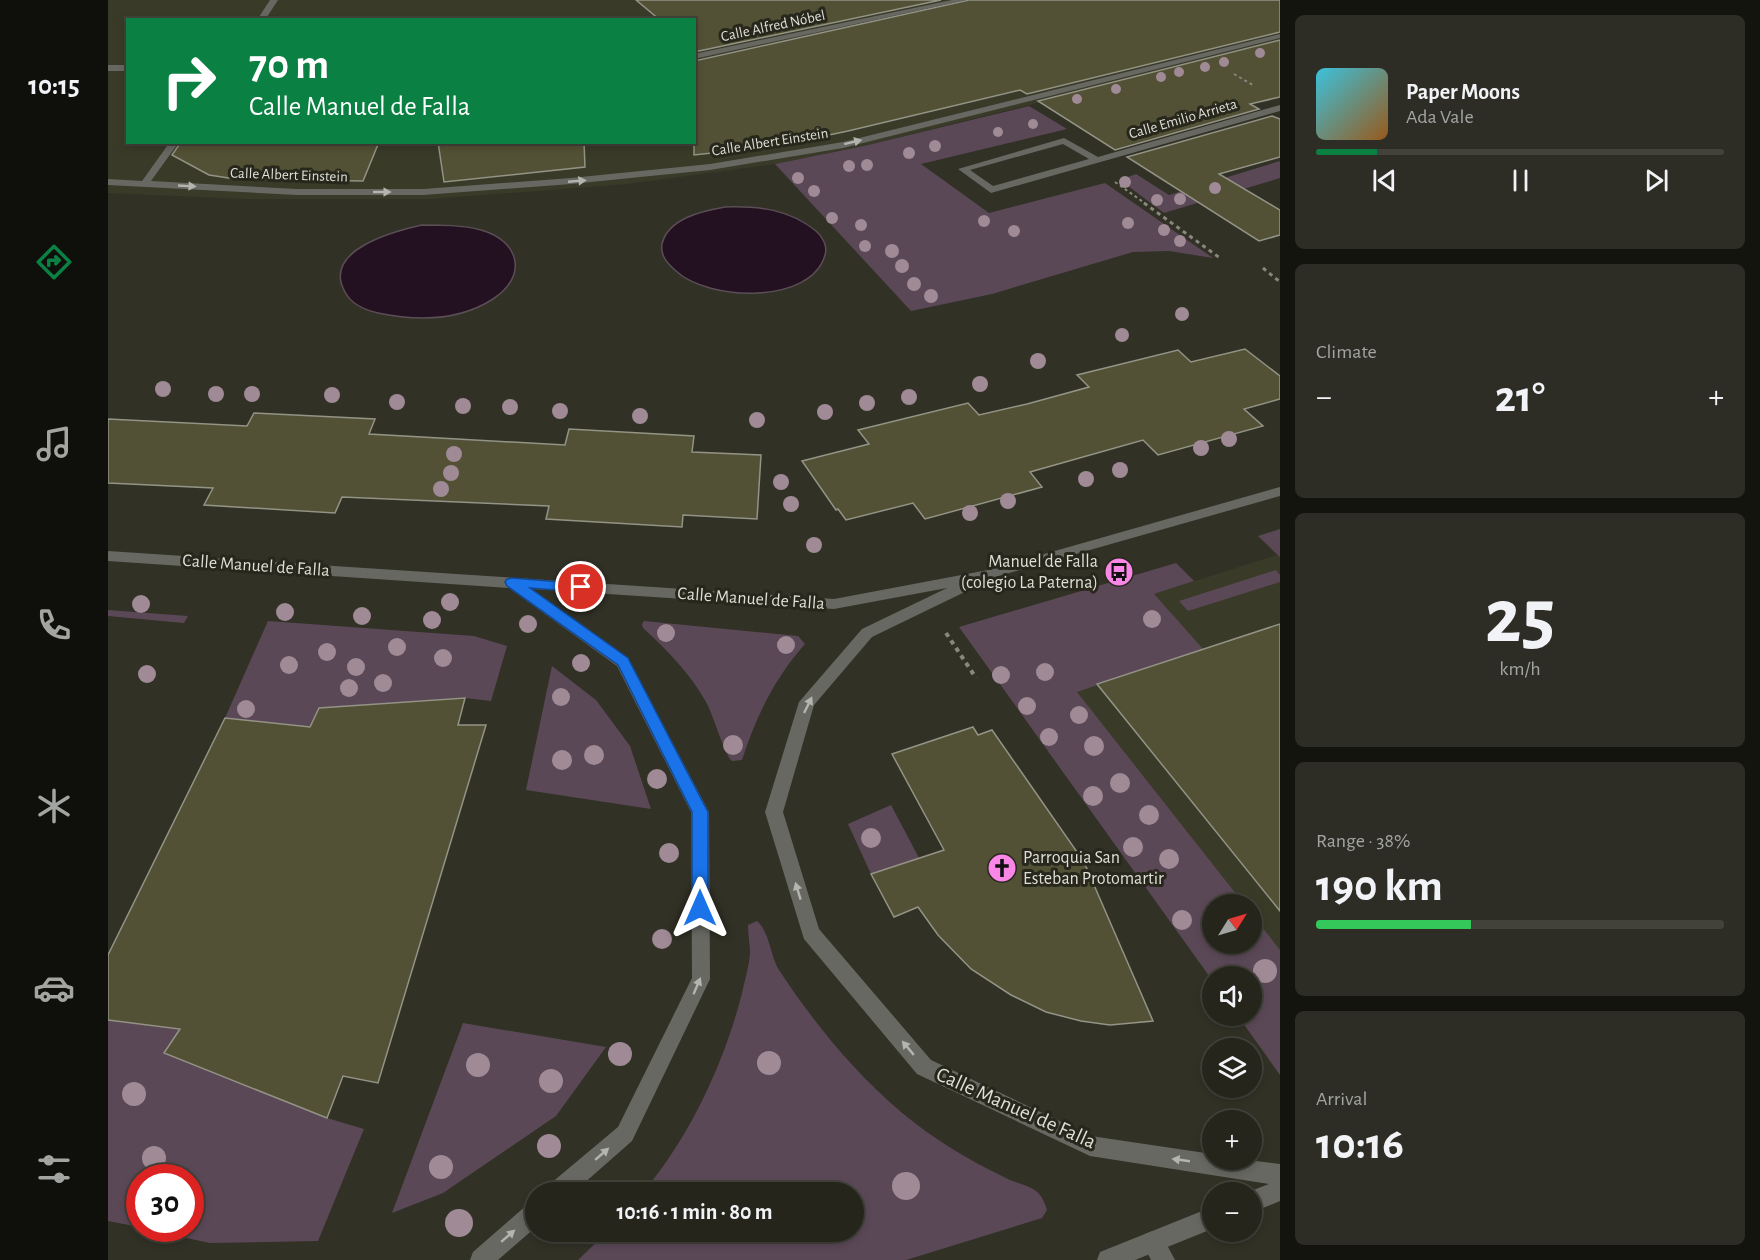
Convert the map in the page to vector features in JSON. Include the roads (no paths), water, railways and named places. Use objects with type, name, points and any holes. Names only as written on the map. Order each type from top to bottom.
[{"type":"street","points":[[262,18],[274,0]]},
{"type":"street","name":"Calle Alfred Nóbel","points":[[696,57],[963,0]]},
{"type":"street","name":"Calle Albert Einstein","points":[[108,182],[297,192],[423,192],[571,182],[710,167],[843,145],[1280,36]]},
{"type":"street","points":[[108,68],[126,68]]},
{"type":"street","name":"Calle Emilio Arrieta","points":[[1095,159],[1064,141],[963,169],[991,190],[1280,108]]},
{"type":"street","points":[[145,183],[174,144]]},
{"type":"street","name":"Calle Manuel de Falla","points":[[108,556],[834,604],[988,574],[1280,491]]},
{"type":"street","name":"Calle Manuel de Falla","points":[[988,574],[867,633],[807,702],[774,812],[811,933],[924,1067],[1090,1146],[1280,1174]]},
{"type":"street","points":[[512,582],[623,662],[700,812],[701,979],[625,1134],[570,1182]]},
{"type":"street","points":[[1262,1197],[1280,1190]]},
{"type":"street","points":[[481,1260],[525,1222]]},
{"type":"street","points":[[1108,1260],[1159,1251],[1202,1224]]},
{"type":"place","name":"Manuel de Falla (colegio La Paterna)","points":[[1119,572]]},
{"type":"place","name":"Parroquia San Esteban Protomartir","points":[[1002,868]]}]
